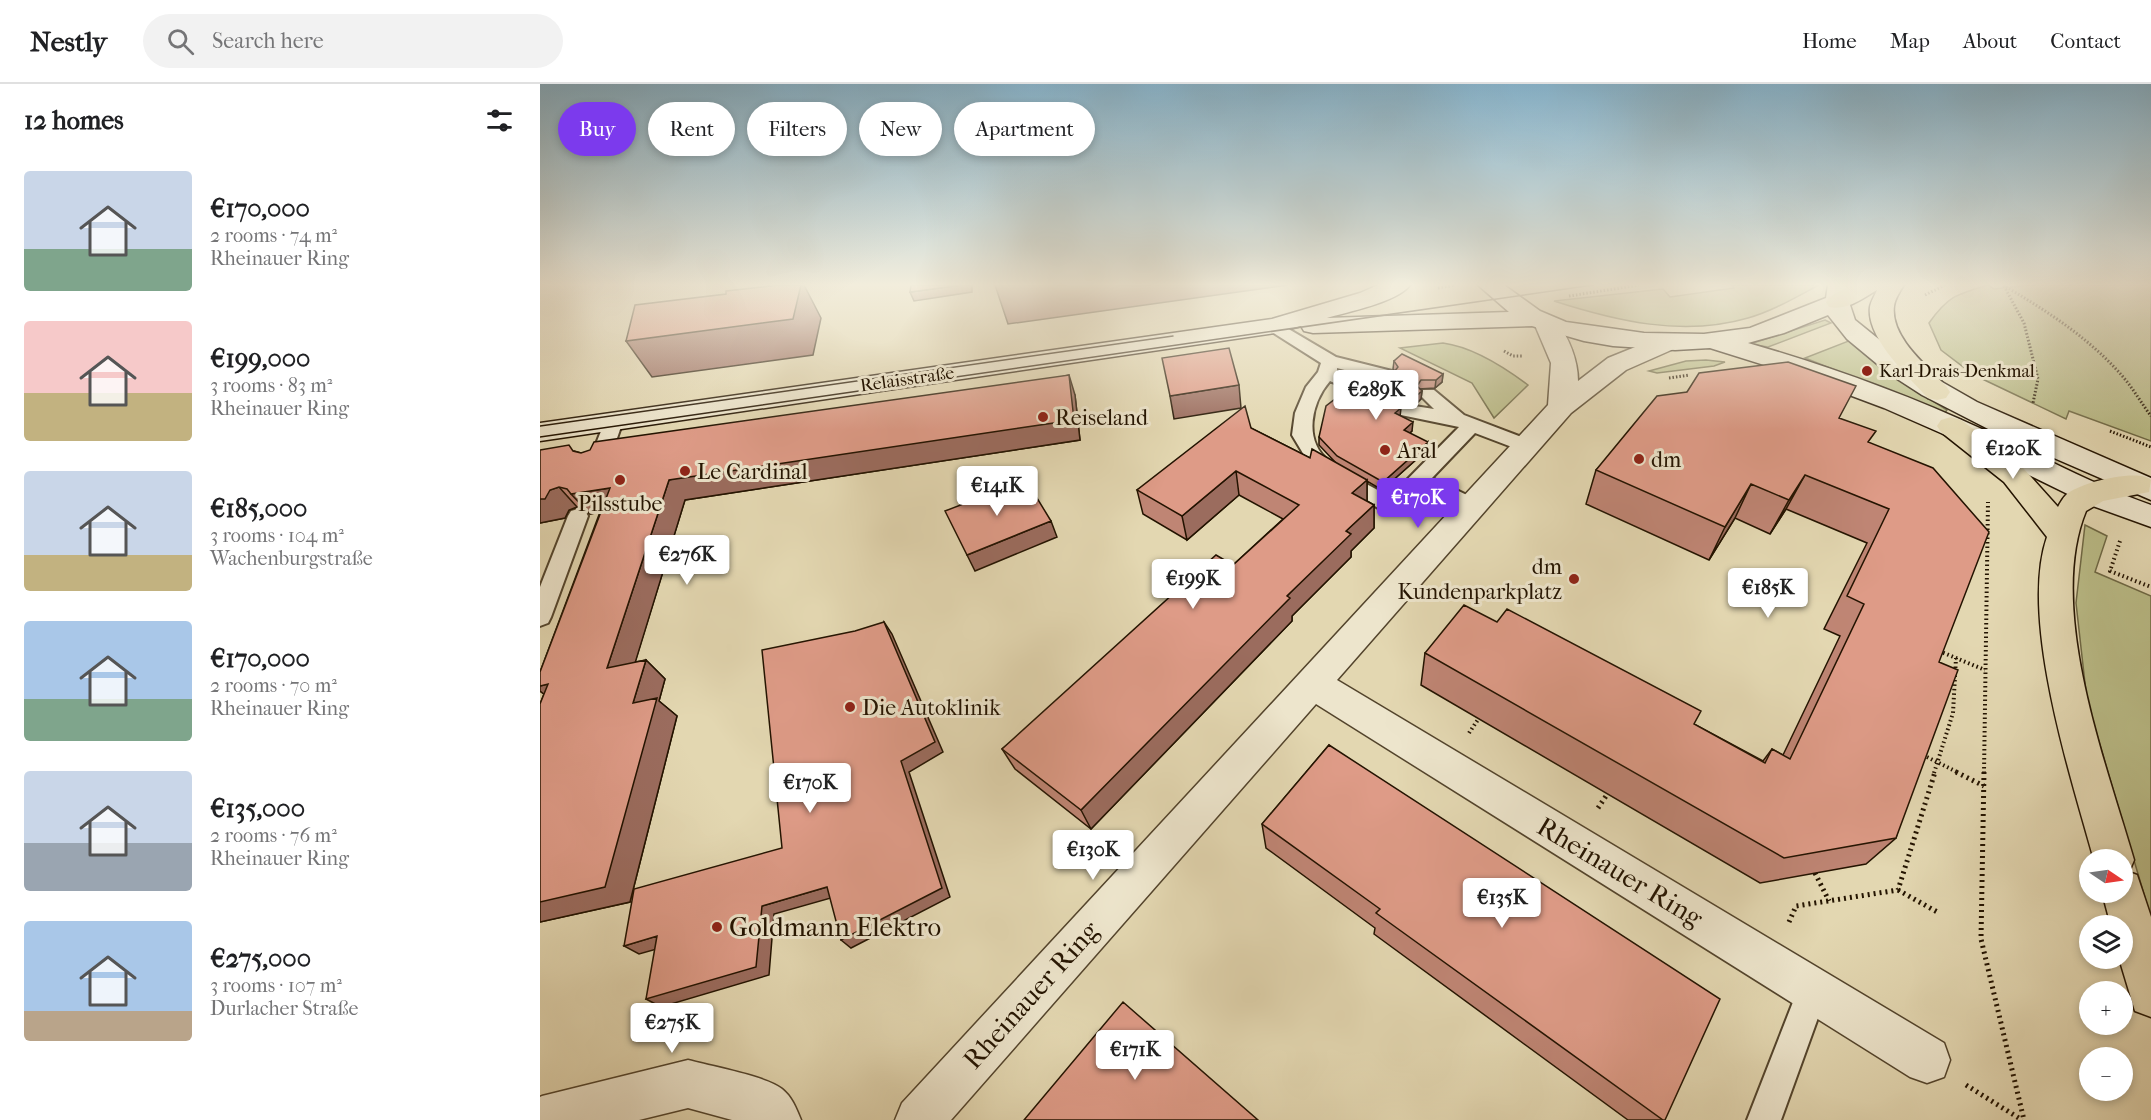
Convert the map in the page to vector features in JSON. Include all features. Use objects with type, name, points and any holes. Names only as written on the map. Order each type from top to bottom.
[{"type":"highway","points":[[1888,333],[1937,392]]},
{"type":"highway","points":[[1951,426],[1965,440],[1995,458],[2020,480],[2060,532]]},
{"type":"highway","points":[[2094,493],[2076,502],[2060,532],[2055,581],[2056,623],[2080,737],[2111,849]]},
{"type":"highway","points":[[2126,903],[2151,995]]},
{"type":"main road","name":"Relaisstraße","points":[[540,432],[1224,333]]},
{"type":"main road","points":[[1549,333],[1564,355],[1566,368],[1561,407]]},
{"type":"main road","points":[[1595,333],[1669,342],[1715,342],[1758,333]]},
{"type":"main road","points":[[1855,333],[1889,363],[1937,392],[2031,438],[2145,501]]},
{"type":"main road","name":"Rheinauer Ring","points":[[919,1120],[1561,407],[1617,364],[1669,342]]},
{"type":"main road","points":[[1715,342],[1832,378],[1951,426],[2094,493],[2145,501]]},
{"type":"main road","name":"Rheinauer Ring","points":[[1312,683],[1928,1060]]},
{"type":"main road","points":[[542,1120],[688,1084],[764,1105],[777,1120]]},
{"type":"lane","points":[[1285,333],[1329,367],[1366,391]]},
{"type":"lane","points":[[1329,367],[1386,375]]},
{"type":"lane","points":[[1329,367],[1315,387],[1304,413],[1302,435],[1320,465],[1392,507],[1418,480],[1464,422]]},
{"type":"lane","points":[[1428,394],[1464,422]]},
{"type":"lane","points":[[1408,411],[1464,422],[1525,446]]},
{"type":"lane","points":[[598,464],[614,421]]},
{"type":"lane","points":[[1418,480],[1472,506]]},
{"type":"lane","points":[[540,617],[578,516]]},
{"type":"lane","points":[[1764,1120],[1813,990]]},
{"type":"path","points":[[2027,333],[2038,379],[2032,408]]},
{"type":"path","points":[[2075,333],[2094,348],[2124,379],[2151,416]]},
{"type":"path","points":[[2109,431],[2151,447]]},
{"type":"path","points":[[1988,494],[1981,939],[2023,1120]]},
{"type":"path","points":[[2122,537],[2110,571],[2151,587]]},
{"type":"path","points":[[1930,647],[1985,670]]},
{"type":"path","points":[[1898,890],[1953,713],[1956,658]]},
{"type":"path","points":[[1919,754],[1984,786]]},
{"type":"path","points":[[1815,873],[1829,901]]},
{"type":"path","points":[[1772,965],[1796,906],[1898,890],[1939,913]]},
{"type":"path","points":[[1928,1060],[2023,1120]]},
{"type":"green space","points":[[1783,333],[1804,333],[1768,347],[1750,344]]},
{"type":"green space","points":[[1934,333],[2151,333],[2151,441],[2069,411],[2066,419],[1974,375],[1941,350]]},
{"type":"green space","points":[[1851,340],[1883,369],[1947,410],[1944,414],[1805,358]]},
{"type":"green space","points":[[1443,343],[1477,353],[1528,385],[1494,418],[1472,383],[1400,348]]},
{"type":"green space","points":[[1686,361],[1725,362],[1714,366],[1657,373],[1649,371]]},
{"type":"green space","points":[[2085,525],[2107,536],[2095,572],[2151,596],[2151,918],[2133,857],[2133,849],[2131,849],[2087,701],[2076,603]]},
{"type":"building","points":[[628,333],[684,333],[626,341]]},
{"type":"building","points":[[1229,348],[1239,385],[1170,396],[1162,358]]},
{"type":"building","points":[[1402,354],[1443,374],[1436,380],[1421,380],[1417,386],[1422,391],[1416,396],[1408,394],[1399,398],[1397,404],[1401,408],[1395,413],[1413,422],[1404,430],[1428,442],[1383,482],[1337,456],[1319,437],[1326,406],[1348,389],[1353,392],[1358,388],[1374,388],[1378,383],[1373,377],[1378,373],[1387,375],[1394,372],[1398,367],[1394,361]]},
{"type":"building","points":[[1788,362],[1856,386],[1839,418],[1876,431],[1868,442],[1933,468],[1989,532],[1939,662],[1958,670],[1896,838],[1784,858],[1425,653],[1464,605],[1497,622],[1507,609],[1701,711],[1694,724],[1765,763],[1772,749],[1790,759],[1864,604],[1847,596],[1889,509],[1805,475],[1789,500],[1751,484],[1725,527],[1596,470],[1657,396],[1687,392],[1699,373]]},
{"type":"building","points":[[1069,375],[1074,420],[669,480],[607,668],[646,660],[633,703],[657,698],[605,887],[540,902],[540,704],[548,684],[540,686],[540,672],[610,488],[571,494],[567,489],[559,487],[550,490],[545,499],[540,499],[540,450],[569,445],[573,451],[581,453],[590,450],[594,442]]},
{"type":"building","points":[[1245,406],[1251,428],[1310,458],[1312,449],[1367,480],[1352,493],[1374,505],[1346,531],[1351,534],[1287,596],[1290,598],[1081,810],[1002,749],[1216,555],[1233,565],[1299,505],[1236,471],[1182,516],[1137,490]]},
{"type":"building","points":[[1026,480],[1051,521],[967,555],[945,511]]},
{"type":"building","points":[[884,622],[935,742],[901,761],[942,888],[841,940],[827,887],[762,906],[756,967],[646,999],[657,936],[624,946],[634,889],[782,848],[762,650],[855,631]]},
{"type":"building","points":[[1329,745],[1720,999],[1665,1120],[1376,913],[1380,909],[1262,824]]},
{"type":"building","points":[[1123,1002],[1258,1120],[1024,1120]]},
{"type":"tram line","points":[[540,437],[1258,333]]},
{"type":"tram line","points":[[540,426],[1173,336]]},
{"type":"place","name":"Karl-Drais-Denkmal","points":[[1867,371]]},
{"type":"place","name":"Reiseland","points":[[1043,417]]},
{"type":"place","name":"Aral","points":[[1385,450]]},
{"type":"place","name":"dm","points":[[1639,459]]},
{"type":"place","name":"Le Cardinal","points":[[685,471]]},
{"type":"place","name":"Pilsstube","points":[[620,480]]},
{"type":"place","name":"dm Kundenparkplatz","points":[[1574,579]]},
{"type":"place","name":"Die Autoklinik","points":[[850,707]]},
{"type":"place","name":"Goldmann Elektro","points":[[717,927]]}]
